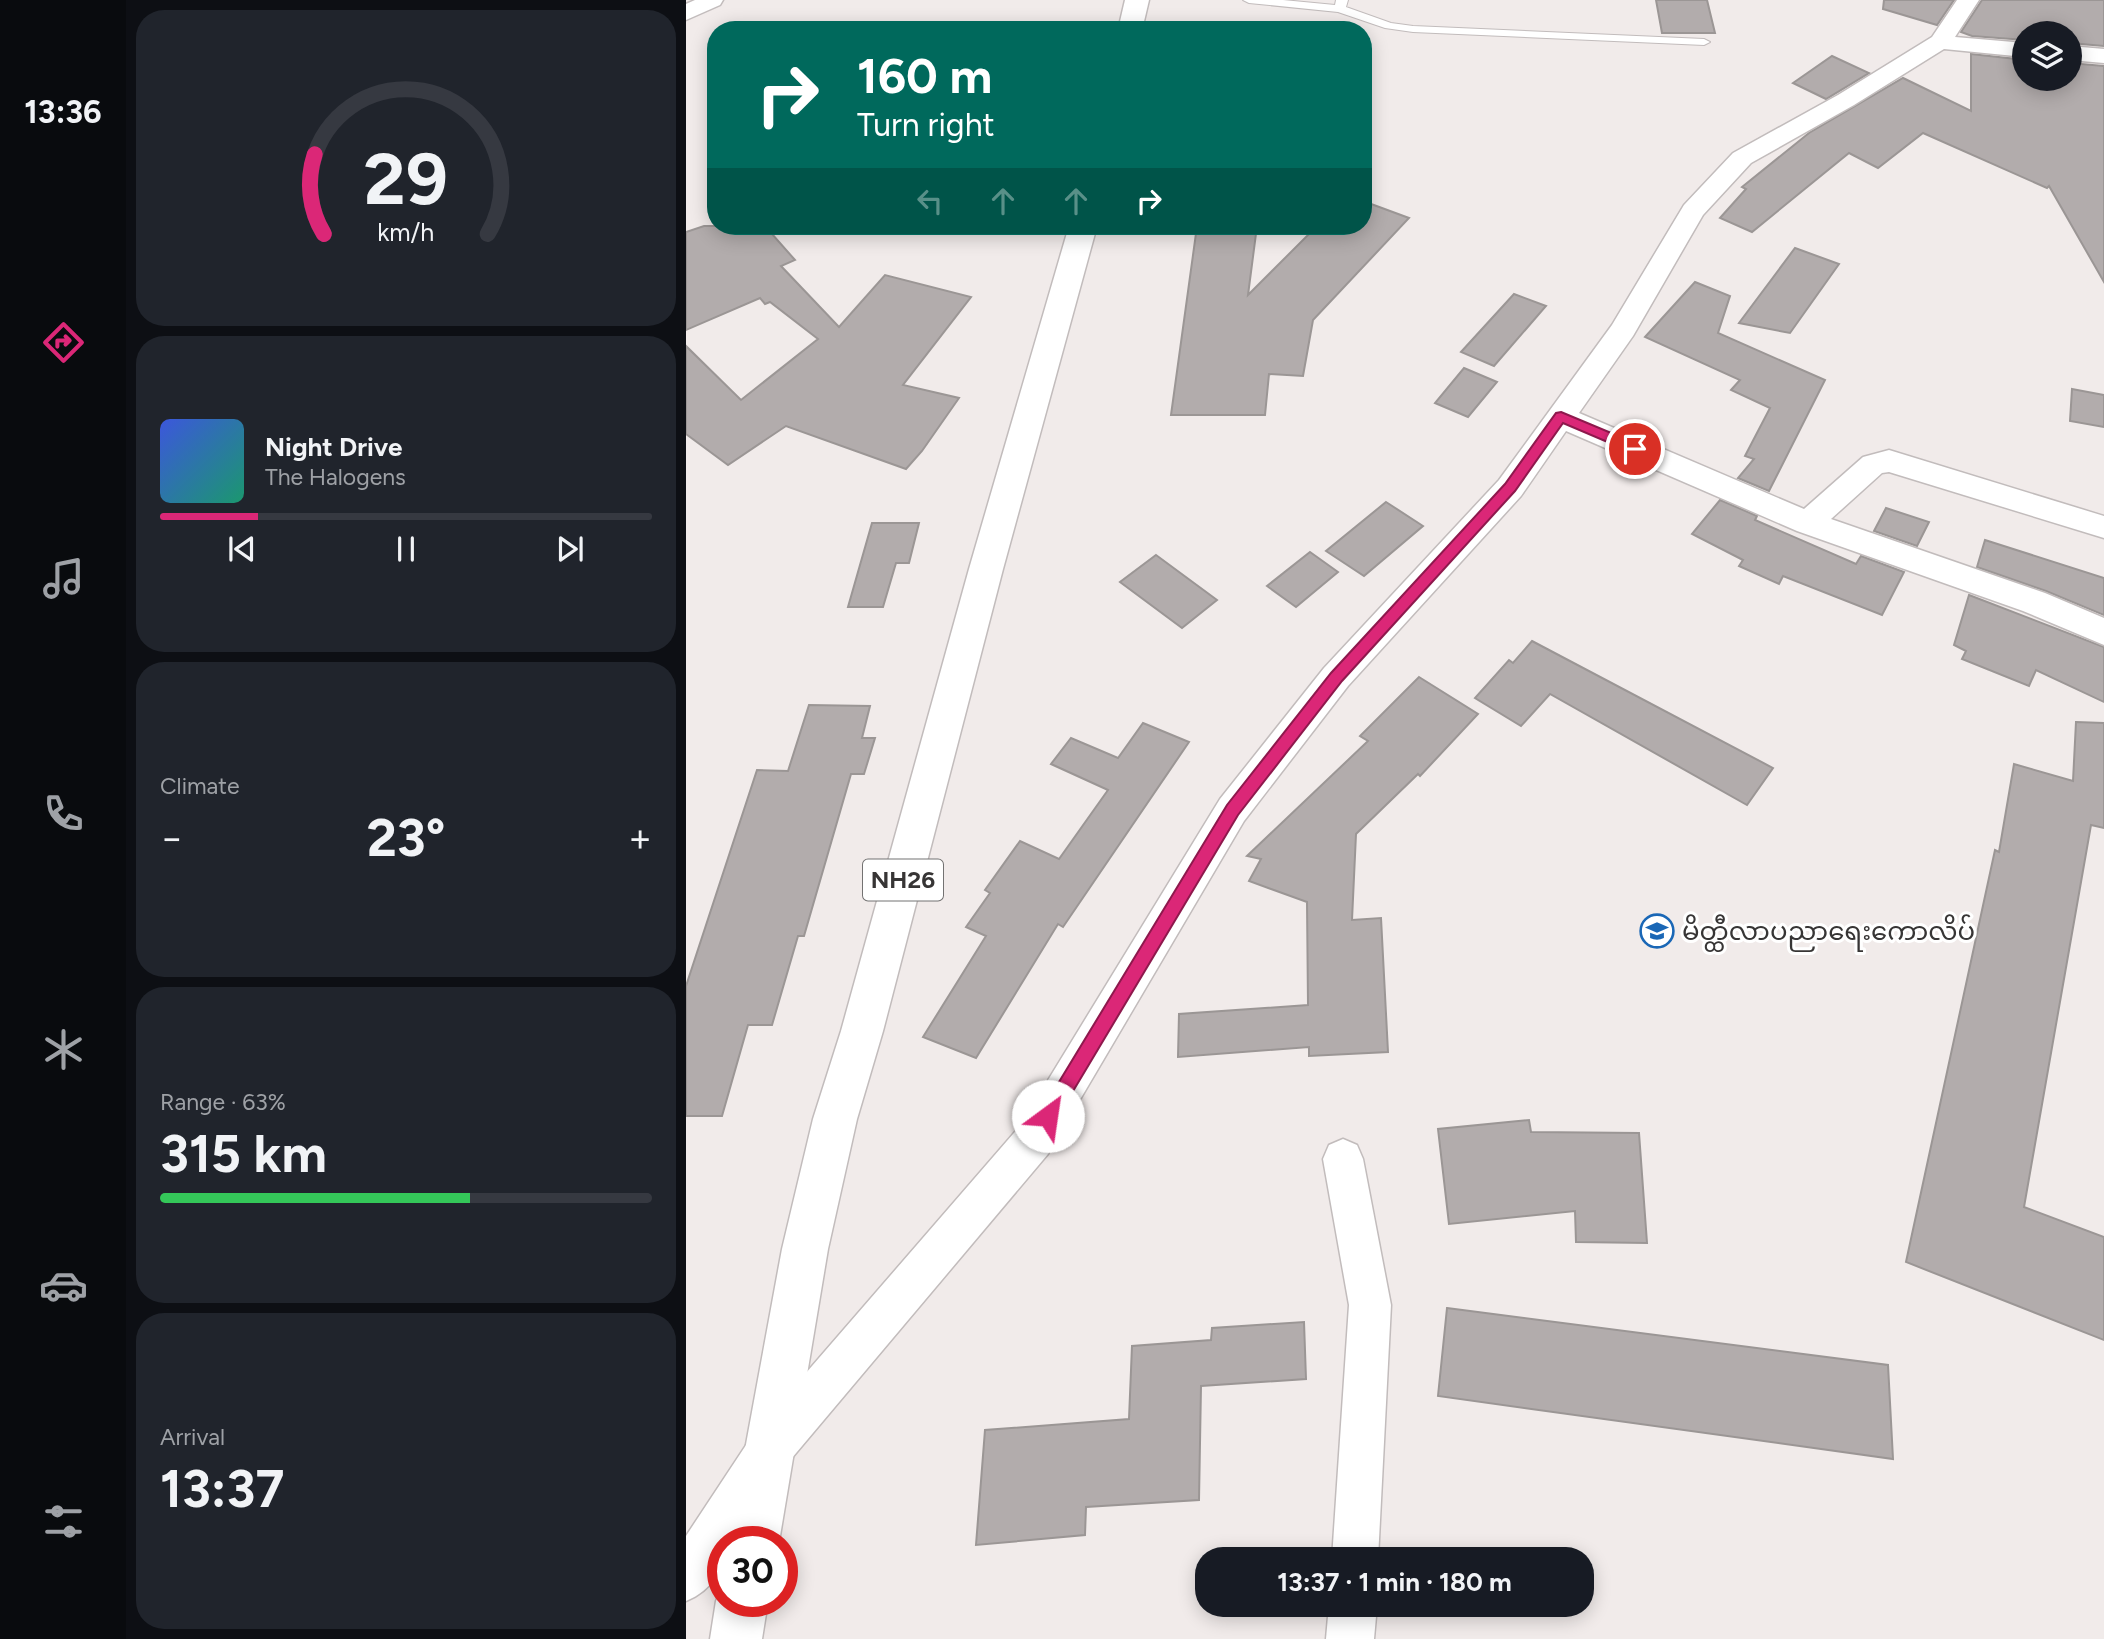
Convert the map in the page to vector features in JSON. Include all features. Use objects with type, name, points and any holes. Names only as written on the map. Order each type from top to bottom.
[{"type":"highway","points":[[1132,21],[1137,0]]},
{"type":"highway","name":"NH26","points":[[756,1526],[806,1249],[835,1119],[862,1031],[1080,235]]},
{"type":"highway","points":[[736,1639],[739,1617]]},
{"type":"street","points":[[686,13],[712,0]]},
{"type":"street","points":[[686,1578],[770,1448],[1034,1140],[1233,810],[1336,677],[1510,488],[1623,330],[1693,211],[1742,158],[1846,100],[1940,42],[1968,0]]},
{"type":"street","points":[[1940,42],[2012,49]]},
{"type":"street","points":[[2082,55],[2104,56]]},
{"type":"street","points":[[1561,417],[1808,523],[2034,602],[2104,632]]},
{"type":"street","points":[[1808,523],[1873,464],[1889,461],[2104,527]]},
{"type":"street","points":[[1343,1159],[1370,1305],[1356,1547]]},
{"type":"street","points":[[1350,1639],[1352,1617]]},
{"type":"lane","points":[[1249,0],[1341,5],[1389,26],[1413,29],[1704,42]]},
{"type":"building","points":[[1656,0],[1707,0],[1715,33],[1662,33]]},
{"type":"building","points":[[1884,0],[1954,0],[1937,25],[1883,9]]},
{"type":"building","points":[[1982,0],[2104,0],[2104,46],[2082,44],[2082,21],[2012,21],[2012,39],[1972,36],[1961,32]]},
{"type":"building","points":[[1971,54],[2012,59],[2012,91],[2082,91],[2082,64],[2104,66],[2104,282],[2049,186],[2047,188],[1923,133],[1878,168],[1849,153],[1752,232],[1720,218],[1746,189],[1742,187],[1809,133],[1903,78],[1971,111]]},
{"type":"building","points":[[1832,56],[1869,73],[1826,99],[1793,83]]},
{"type":"building","points":[[1372,204],[1409,218],[1313,320],[1303,376],[1269,374],[1265,415],[1171,415],[1196,235],[1256,235],[1248,295],[1308,235],[1372,235]]},
{"type":"building","points":[[707,226],[707,235],[773,235],[795,260],[781,266],[839,327],[885,275],[971,297],[903,385],[959,398],[906,469],[786,426],[728,465],[686,434],[686,346],[741,400],[818,339],[770,302],[765,304],[760,298],[686,330],[686,232]]},
{"type":"building","points":[[1795,248],[1839,264],[1790,333],[1739,323]]},
{"type":"building","points":[[1695,282],[1730,296],[1718,333],[1825,380],[1769,491],[1738,478],[1754,459],[1745,456],[1770,408],[1731,390],[1740,380],[1645,337]]},
{"type":"building","points":[[1514,294],[1546,306],[1494,366],[1461,352]]},
{"type":"building","points":[[1464,368],[1497,382],[1468,417],[1435,403]]},
{"type":"building","points":[[2072,389],[2104,395],[2104,427],[2070,421]]},
{"type":"building","points":[[1720,500],[1757,516],[1755,520],[1856,564],[1861,556],[1904,572],[1882,615],[1783,576],[1779,584],[1739,566],[1743,560],[1692,534]]},
{"type":"building","points":[[1386,502],[1423,526],[1364,576],[1326,551]]},
{"type":"building","points":[[1886,508],[1929,522],[1917,546],[1874,531]]},
{"type":"building","points":[[872,523],[919,523],[909,563],[896,563],[883,607],[848,607]]},
{"type":"building","points":[[1985,540],[2104,578],[2104,615],[1977,567]]},
{"type":"building","points":[[1310,552],[1338,572],[1296,607],[1267,586]]},
{"type":"building","points":[[1156,555],[1217,600],[1182,628],[1120,582]]},
{"type":"building","points":[[1969,595],[2104,647],[2104,702],[2036,670],[2029,686],[1962,659],[1966,651],[1954,645]]},
{"type":"building","points":[[1532,641],[1773,768],[1747,805],[1550,694],[1521,726],[1475,698],[1509,660],[1513,663]]},
{"type":"building","points":[[1419,677],[1478,714],[1420,776],[1418,774],[1356,834],[1352,920],[1381,918],[1388,1052],[1309,1056],[1309,1047],[1178,1057],[1179,1014],[1308,1005],[1307,902],[1249,881],[1261,859],[1247,856],[1368,741],[1360,736]]},
{"type":"building","points":[[809,705],[870,706],[862,738],[875,738],[864,774],[851,774],[804,936],[798,936],[772,1025],[748,1025],[722,1116],[686,1116],[686,986],[757,770],[788,771]]},
{"type":"building","points":[[2076,722],[2104,723],[2104,828],[2091,825],[2024,1207],[2104,1237],[2104,1340],[1906,1262],[1995,850],[1999,852],[2014,764],[2073,781]]},
{"type":"building","points":[[1143,723],[1189,742],[1063,927],[1058,924],[976,1058],[923,1037],[986,936],[966,927],[990,893],[985,890],[1020,841],[1059,859],[1108,790],[1051,764],[1071,738],[1118,758]]},
{"type":"building","points":[[1529,1120],[1531,1132],[1639,1133],[1647,1243],[1576,1242],[1575,1211],[1449,1224],[1438,1129]]},
{"type":"building","points":[[1447,1308],[1888,1365],[1893,1459],[1438,1396]]},
{"type":"building","points":[[1304,1322],[1306,1379],[1201,1386],[1199,1500],[1086,1507],[1085,1535],[976,1545],[985,1430],[1129,1419],[1132,1346],[1211,1340],[1212,1328]]},
{"type":"place","name":"မိတ္ထီလာပညာရေးကောလိပ်","points":[[1657,931]]},
{"type":"route","points":[[1048,1116],[1233,810],[1336,677],[1510,488],[1561,417],[1635,449]]}]
